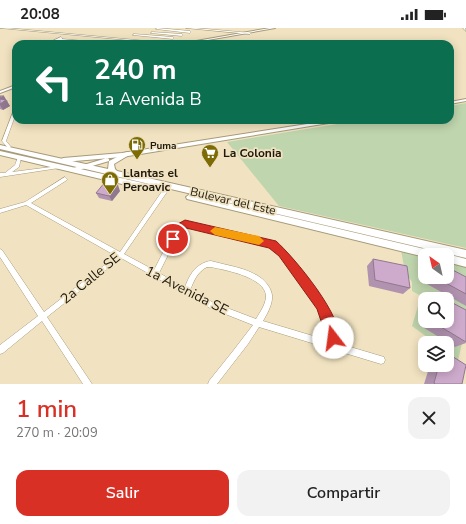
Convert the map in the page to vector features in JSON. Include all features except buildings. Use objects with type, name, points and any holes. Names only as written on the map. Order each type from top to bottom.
[{"type":"highway","name":"Bulevar del Este","points":[[3,150],[19,158],[84,166],[165,191],[418,251]]},
{"type":"highway","name":"Bulevar del Este","points":[[3,150],[58,164],[72,170],[159,184],[466,254]]},
{"type":"highway","points":[[113,176],[111,169],[112,163],[125,154]]},
{"type":"highway","points":[[454,260],[466,263]]},
{"type":"street","points":[[0,28],[141,40],[158,29],[190,32]]},
{"type":"street","points":[[187,28],[215,29],[250,33]]},
{"type":"street","points":[[203,40],[275,28]]},
{"type":"street","points":[[211,40],[275,28]]},
{"type":"street","points":[[152,33],[182,35]]},
{"type":"street","points":[[59,39],[69,34]]},
{"type":"street","points":[[134,35],[173,38]]},
{"type":"street","points":[[85,40],[91,36]]},
{"type":"street","points":[[59,39],[71,40]]},
{"type":"street","points":[[0,91],[12,86]]},
{"type":"street","points":[[454,102],[466,100]]},
{"type":"street","points":[[3,150],[12,120]]},
{"type":"street","points":[[2,175],[77,160],[125,154],[316,124]]},
{"type":"street","points":[[0,140],[6,137]]},
{"type":"street","points":[[72,170],[125,154]]},
{"type":"street","points":[[2,175],[16,168],[19,158]]},
{"type":"street","points":[[0,211],[27,203],[66,179]]},
{"type":"street","name":"2a Calle SE","points":[[0,350],[120,256],[165,191]]},
{"type":"street","name":"1a Avenida SE","points":[[27,203],[212,306],[258,323],[381,360]]},
{"type":"street","points":[[154,274],[179,227],[185,224],[272,244],[283,253],[321,304],[328,319],[334,346]]},
{"type":"street","points":[[0,252],[88,384]]},
{"type":"street","points":[[186,292],[198,270],[207,264],[254,277],[264,285],[269,296],[268,305],[258,323],[212,384]]},
{"type":"green space","points":[[466,103],[466,248],[279,206],[227,142],[337,124],[454,124],[454,105]]},
{"type":"green space","points":[[401,250],[418,254],[418,284],[454,284],[454,264],[466,267],[466,325],[458,361],[454,358],[454,336],[426,336],[412,326],[418,306],[418,328],[454,328],[454,292],[418,292],[418,294],[412,291],[412,282],[405,272]]},
{"type":"slow traffic","points":[[215,231],[259,241]]},
{"type":"place","name":"Puma","points":[[137,160]]},
{"type":"place","name":"La Colonia","points":[[210,168]]},
{"type":"place","name":"Llantas el Peroavic","points":[[110,195]]},
{"type":"route","points":[[173,239],[179,227],[185,224],[272,244],[283,253],[321,304],[328,319],[333,338]]}]
